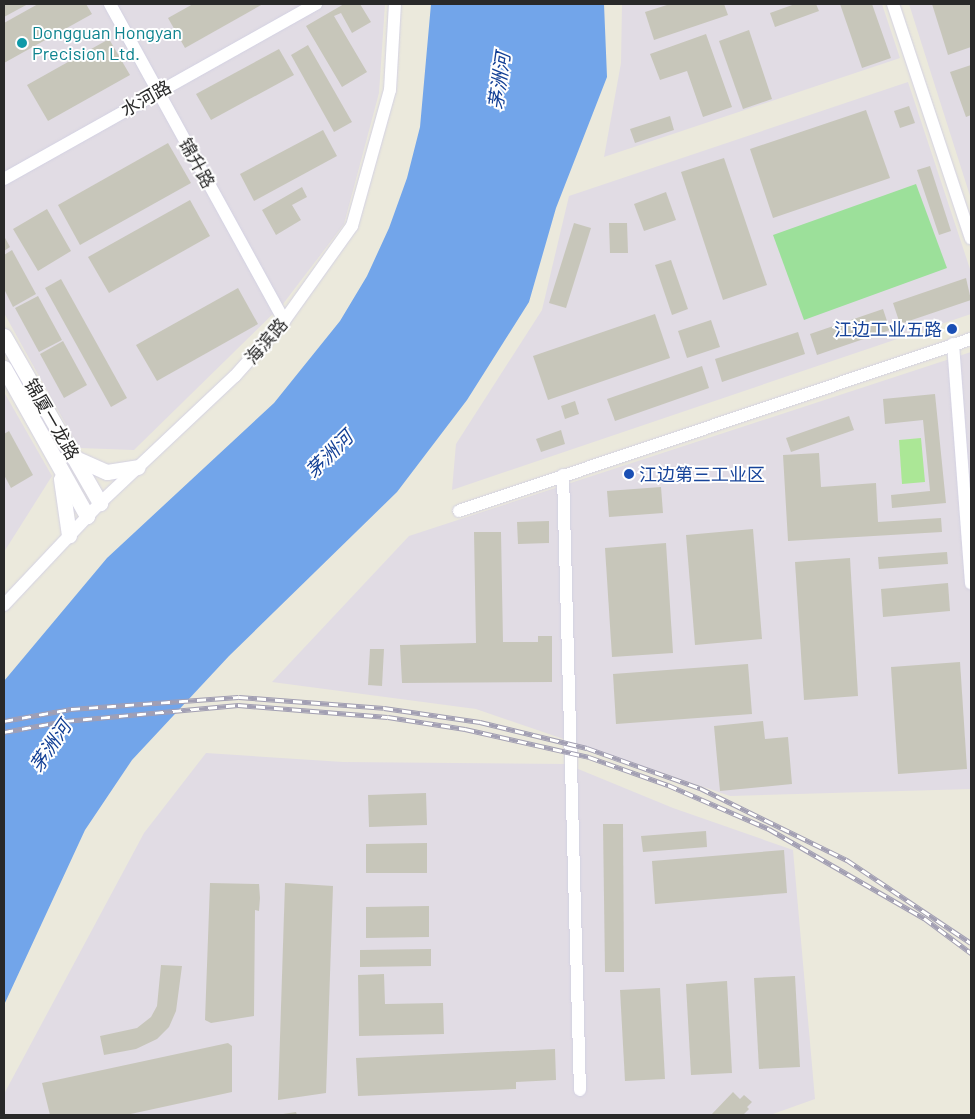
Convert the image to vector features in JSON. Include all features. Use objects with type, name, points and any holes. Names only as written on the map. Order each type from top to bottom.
[{"type":"street","name":"锦升路","points":[[110,4],[284,321]]},
{"type":"street","name":"水河路","points":[[4,179],[316,4]]},
{"type":"street","name":"海滨路","points":[[4,605],[100,503],[235,376],[284,321],[352,226],[390,90],[395,4]]},
{"type":"street","points":[[893,4],[971,238]]},
{"type":"street","name":"锦厦一龙路","points":[[4,336],[100,503]]},
{"type":"street","points":[[459,511],[971,338]]},
{"type":"street","points":[[953,344],[971,584]]},
{"type":"street","name":"锦厦一龙路","points":[[4,368],[87,516]]},
{"type":"street","points":[[74,457],[107,472],[138,468]]},
{"type":"street","points":[[58,465],[69,535]]},
{"type":"street","points":[[563,475],[580,1090]]},
{"type":"shaded area","points":[[4,4],[385,4],[379,93],[344,224],[283,304],[134,450],[79,448],[4,313]]},
{"type":"shaded area","points":[[622,4],[882,4],[900,58],[604,157],[621,63]]},
{"type":"shaded area","points":[[909,4],[971,4],[971,199]]},
{"type":"shaded area","points":[[908,82],[971,272],[971,314],[452,490],[456,444],[542,310],[569,196]]},
{"type":"shaded area","name":"江边第三工业区","points":[[971,352],[971,789],[730,796],[476,709],[272,682],[409,536]]},
{"type":"shaded area","points":[[4,392],[52,476],[4,552]]},
{"type":"shaded area","points":[[206,753],[343,762],[566,764],[673,808],[793,850],[815,1099],[770,1115],[4,1115],[4,1094],[144,833]]},
{"type":"green space","points":[[916,184],[947,268],[804,320],[773,235]]},
{"type":"green space","points":[[921,438],[925,482],[902,484],[899,440]]},
{"type":"water","name":"茅洲河","points":[[431,4],[604,4],[607,77],[556,208],[529,302],[467,400],[397,492],[229,656],[132,760],[85,830],[4,1005],[4,681],[107,558],[274,403],[340,321],[367,276],[389,228],[407,178],[420,127]]},
{"type":"building","points":[[4,4],[28,4],[4,17]]},
{"type":"building","name":"Dongguan Hongyan Precision Ltd.","points":[[38,4],[86,4],[92,14],[4,63],[4,23]]},
{"type":"building","points":[[193,4],[263,4],[185,48],[168,18]]},
{"type":"building","points":[[344,4],[360,4],[371,22],[352,33],[341,13],[334,16],[367,72],[342,87],[306,26]]},
{"type":"building","points":[[670,4],[724,4],[728,15],[654,40],[645,12]]},
{"type":"building","points":[[795,4],[816,4],[819,11],[775,27],[770,13]]},
{"type":"building","points":[[840,4],[872,4],[891,58],[862,68]]},
{"type":"building","points":[[932,4],[971,4],[971,47],[948,55]]},
{"type":"building","points":[[749,30],[772,99],[743,109],[719,41]]},
{"type":"building","points":[[706,34],[732,107],[703,117],[687,71],[660,80],[650,54]]},
{"type":"building","points":[[109,39],[130,75],[48,121],[27,85]]},
{"type":"building","points":[[308,45],[352,122],[334,132],[291,55]]},
{"type":"building","points":[[279,49],[294,75],[211,120],[196,94]]},
{"type":"building","points":[[971,65],[971,115],[966,117],[950,72]]},
{"type":"building","points":[[909,106],[915,123],[900,128],[894,111]]},
{"type":"building","points":[[866,110],[890,178],[773,218],[750,149]]},
{"type":"building","points":[[670,116],[674,130],[635,143],[630,129]]},
{"type":"building","points":[[323,130],[337,156],[254,201],[240,174]]},
{"type":"building","points":[[168,143],[191,183],[80,245],[58,205]]},
{"type":"building","points":[[724,158],[767,285],[723,300],[681,172]]},
{"type":"building","points":[[930,166],[951,231],[939,235],[917,170]]},
{"type":"building","points":[[302,187],[307,197],[292,205],[301,220],[276,235],[262,210]]},
{"type":"building","points":[[666,192],[676,220],[644,231],[634,204]]},
{"type":"building","points":[[190,200],[210,236],[109,293],[88,257]]},
{"type":"building","points":[[47,209],[71,251],[38,271],[13,229]]},
{"type":"building","points":[[574,223],[591,228],[566,308],[549,303]]},
{"type":"building","points":[[609,223],[627,223],[628,253],[610,253]]},
{"type":"building","points":[[4,236],[10,247],[4,251]]},
{"type":"building","points":[[12,250],[36,294],[13,307],[4,289],[4,255]]},
{"type":"building","points":[[671,260],[688,309],[672,315],[655,265]]},
{"type":"building","points":[[966,278],[971,300],[900,324],[893,303]]},
{"type":"building","points":[[61,279],[127,398],[111,407],[45,288]]},
{"type":"building","points":[[238,288],[258,324],[157,381],[136,345]]},
{"type":"building","points":[[38,296],[62,340],[39,352],[15,308]]},
{"type":"building","points":[[883,309],[890,330],[817,355],[810,334]]},
{"type":"building","points":[[655,314],[670,358],[548,400],[533,356]]},
{"type":"building","points":[[711,320],[720,347],[687,358],[678,331]]},
{"type":"building","points":[[798,332],[805,354],[722,382],[715,359]]},
{"type":"building","points":[[63,341],[87,385],[64,398],[40,354]]},
{"type":"building","points":[[702,366],[709,388],[615,421],[607,399]]},
{"type":"building","points":[[935,394],[946,503],[892,508],[891,495],[930,491],[923,420],[885,424],[883,399]]},
{"type":"building","points":[[575,401],[579,414],[565,419],[561,406]]},
{"type":"building","points":[[849,416],[854,430],[791,452],[786,438]]},
{"type":"building","points":[[561,430],[565,444],[541,452],[536,439]]},
{"type":"building","points":[[9,431],[33,475],[11,488],[4,475],[4,434]]},
{"type":"building","points":[[819,453],[821,487],[876,483],[878,522],[941,518],[942,532],[788,541],[783,455]]},
{"type":"building","points":[[661,487],[663,513],[609,517],[607,491]]},
{"type":"building","points":[[549,521],[549,543],[518,544],[517,522]]},
{"type":"building","points":[[753,529],[762,639],[695,645],[686,535]]},
{"type":"building","points":[[474,532],[501,532],[503,642],[538,642],[538,636],[552,636],[552,682],[402,683],[400,645],[476,643]]},
{"type":"building","points":[[666,543],[673,653],[612,657],[605,548]]},
{"type":"building","points":[[947,552],[948,564],[879,569],[878,557]]},
{"type":"building","points":[[850,558],[858,696],[804,700],[795,562]]},
{"type":"building","points":[[948,583],[950,611],[883,617],[881,589]]},
{"type":"building","points":[[370,649],[384,649],[382,686],[368,685]]},
{"type":"building","points":[[960,662],[967,769],[898,774],[891,667]]},
{"type":"building","points":[[748,664],[752,714],[616,724],[613,674]]},
{"type":"building","points":[[763,721],[765,739],[788,737],[792,784],[720,791],[714,726]]},
{"type":"building","points":[[426,793],[427,825],[369,827],[368,795]]},
{"type":"building","points":[[603,824],[623,824],[624,972],[605,972]]},
{"type":"building","points":[[706,831],[707,847],[643,852],[641,836]]},
{"type":"building","points":[[427,843],[427,873],[366,873],[366,844]]},
{"type":"building","points":[[784,850],[787,893],[655,904],[652,861]]},
{"type":"building","points":[[210,883],[259,884],[259,911],[255,910],[254,1016],[211,1023],[205,1020]]},
{"type":"building","points":[[285,883],[333,886],[326,1093],[278,1100]]},
{"type":"building","points":[[429,906],[429,937],[366,938],[366,907]]},
{"type":"building","points":[[431,949],[431,966],[360,967],[360,950]]},
{"type":"building","points":[[161,965],[182,966],[176,1011],[169,1027],[157,1039],[136,1049],[104,1055],[100,1036],[137,1028],[151,1017],[157,1006]]},
{"type":"building","points":[[384,974],[385,1004],[443,1003],[444,1034],[359,1036],[358,975]]},
{"type":"building","points":[[795,976],[800,1067],[759,1069],[754,978]]},
{"type":"building","points":[[727,981],[732,1073],[691,1075],[686,984]]},
{"type":"building","points":[[660,988],[665,1079],[625,1081],[620,990]]},
{"type":"building","points":[[228,1043],[232,1046],[232,1092],[126,1115],[50,1115],[42,1083]]},
{"type":"building","points":[[555,1049],[556,1080],[516,1082],[516,1089],[358,1096],[356,1058]]},
{"type":"building","points":[[733,1092],[740,1099],[744,1095],[752,1102],[747,1107],[749,1109],[743,1115],[711,1115]]},
{"type":"building","points":[[296,1112],[297,1115],[283,1115],[283,1114]]},
{"type":"railway","points":[[4,721],[71,709],[239,697],[384,708],[480,722],[587,748],[700,788],[847,860],[971,943]]},
{"type":"railway","points":[[4,732],[65,721],[238,705],[388,717],[465,729],[589,757],[668,785],[769,829],[924,918],[971,953]]},
{"type":"place","name":"Dongguan Hongyan Precision Ltd.","points":[[22,43]]},
{"type":"place","name":"江边工业五路","points":[[952,329]]},
{"type":"place","name":"江边第三工业区","points":[[629,474]]}]
